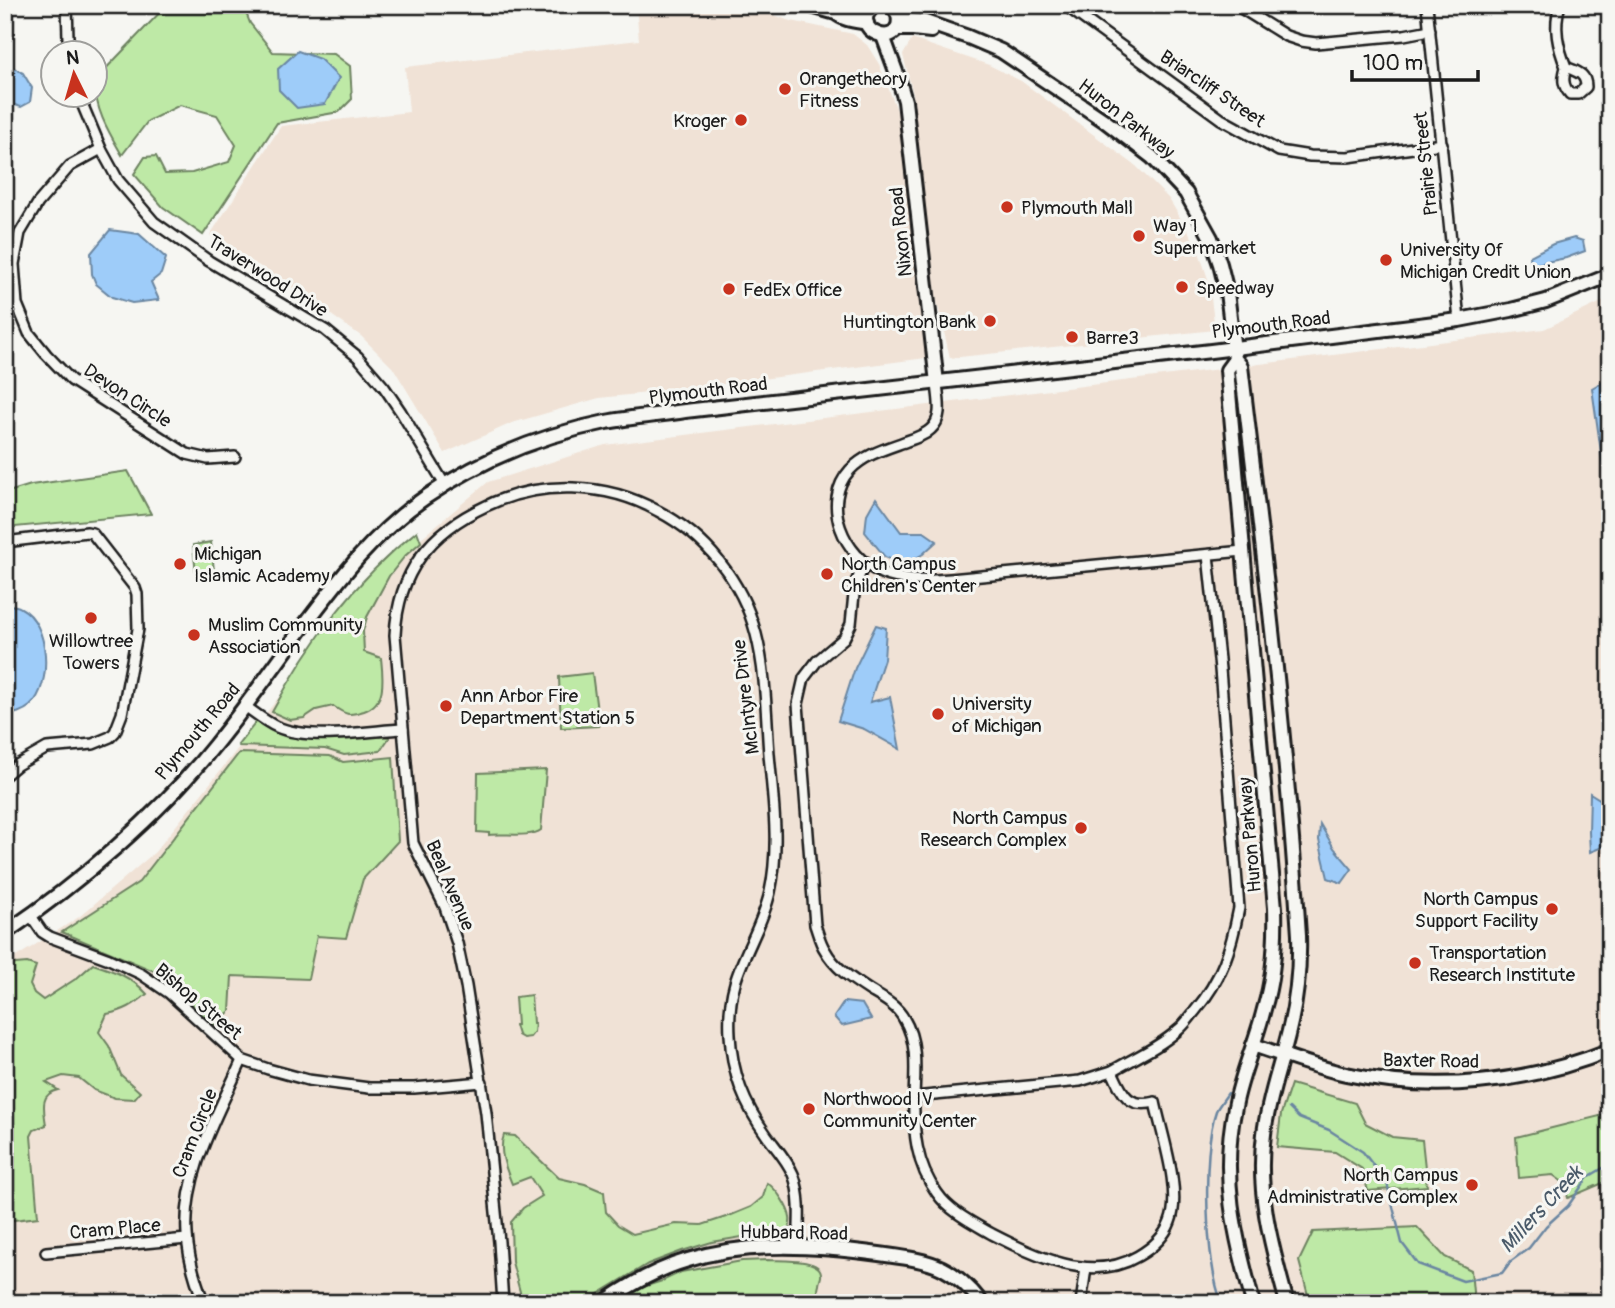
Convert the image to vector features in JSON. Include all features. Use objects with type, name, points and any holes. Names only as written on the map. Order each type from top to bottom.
[{"type":"main road","points":[[808,5],[839,16],[871,10],[873,32],[890,33],[899,24],[895,9]]},
{"type":"main road","name":"Huron Parkway","points":[[895,9],[911,19],[1001,51],[1105,121],[1152,157],[1186,193],[1211,238],[1220,264],[1227,292],[1234,354],[1241,366],[1264,561],[1298,924],[1300,966],[1295,1007],[1266,1117],[1262,1155],[1265,1217],[1287,1303]]},
{"type":"main road","name":"Huron Parkway","points":[[890,33],[913,29],[960,35]]},
{"type":"main road","name":"Nixon Road","points":[[890,33],[905,101],[937,383]]},
{"type":"main road","name":"Plymouth Road","points":[[5,933],[31,916],[106,856],[192,772],[245,706],[335,583],[368,546],[425,498],[445,485],[483,463],[537,440],[607,422],[685,411],[1234,354],[1459,320],[1546,301],[1610,275]]},
{"type":"main road","name":"Huron Parkway","points":[[1234,354],[1227,370],[1275,908],[1275,950],[1268,998],[1234,1108],[1228,1157],[1233,1222],[1253,1303]]},
{"type":"main road","points":[[1243,551],[1256,554],[1264,561]]},
{"type":"main road","points":[[1264,775],[1285,773]]},
{"type":"main road","name":"Baxter Road","points":[[1253,1045],[1334,1071],[1362,1077],[1449,1084],[1533,1074],[1610,1050]]},
{"type":"main road","name":"Hubbard Road","points":[[603,1303],[648,1276],[689,1259],[738,1249],[798,1248],[858,1251],[931,1264],[959,1279],[982,1303]]},
{"type":"street","points":[[67,5],[68,38]]},
{"type":"street","name":"Briarcliff Street","points":[[1065,5],[1221,119],[1279,150],[1310,156],[1348,157],[1442,144]]},
{"type":"street","points":[[1236,5],[1250,9],[1286,36],[1316,43],[1430,30]]},
{"type":"street","name":"Prairie Street","points":[[1427,5],[1459,320]]},
{"type":"street","points":[[1559,5],[1556,18],[1559,48],[1566,67]]},
{"type":"street","name":"Traverwood Drive","points":[[84,108],[118,180],[154,222],[209,261],[325,330],[358,357],[396,404],[445,485]]},
{"type":"street","name":"Devon Circle","points":[[101,149],[70,166],[38,203],[20,233],[14,264],[17,304],[29,333],[72,380],[187,454],[208,459],[235,457]]},
{"type":"street","points":[[937,383],[939,416],[932,428],[919,437],[863,459],[849,471],[839,488],[836,510],[841,532],[851,549],[881,573],[916,581],[1243,551]]},
{"type":"street","name":"McIntyre Drive","points":[[403,729],[395,635],[402,593],[414,566],[431,544],[456,522],[476,510],[495,501],[534,490],[579,488],[620,494],[649,506],[686,527],[721,562],[744,600],[757,637],[776,839],[769,895],[731,999],[731,1052],[747,1106],[782,1154],[794,1176],[799,1197],[798,1248]]},
{"type":"street","points":[[5,542],[92,533],[135,588],[138,606],[138,629],[122,714],[116,732],[93,744],[47,748],[5,775]]},
{"type":"street","points":[[914,1097],[1080,1081],[1112,1071],[1178,1031],[1208,995],[1223,969],[1239,908],[1208,555]]},
{"type":"street","points":[[866,562],[855,583],[851,624],[844,638],[817,660],[804,678],[798,704],[815,925],[824,950],[840,970],[891,1003],[904,1018],[912,1037],[915,1056],[916,1146],[925,1172],[938,1195],[958,1214],[1042,1258],[1086,1268],[1107,1267],[1127,1263],[1146,1252],[1161,1238],[1170,1222],[1174,1204],[1168,1159],[1155,1102],[1145,1105],[1133,1102],[1123,1093],[1112,1071]]},
{"type":"street","points":[[245,706],[277,727],[296,733],[314,735],[403,729]]},
{"type":"street","name":"Beal Avenue","points":[[403,729],[413,843],[445,907],[467,986],[482,1082],[497,1214],[503,1303]]},
{"type":"street","name":"Bishop Street","points":[[31,916],[50,937],[126,967],[155,983],[242,1060],[308,1080],[369,1088],[414,1088],[482,1082]]},
{"type":"street","name":"Cram Circle","points":[[204,1303],[192,1269],[187,1239],[188,1203],[203,1147],[242,1060]]},
{"type":"street","name":"Cram Place","points":[[46,1252],[187,1239]]},
{"type":"street","points":[[1081,1303],[1086,1268]]},
{"type":"shaded area","points":[[636,5],[748,5],[787,20],[853,34],[867,45],[879,64],[900,118],[926,358],[599,398],[512,423],[445,453],[394,369],[361,336],[280,279],[210,235],[281,126],[409,112],[405,67],[639,40]]},
{"type":"shaded area","points":[[912,39],[989,65],[1021,81],[1136,166],[1169,199],[1197,246],[1209,282],[1215,330],[950,358],[932,280],[913,94],[903,55]]},
{"type":"shaded area","name":"University of Michigan","points":[[1610,298],[1610,1303],[5,1303],[5,964],[79,917],[155,852],[376,576],[488,482],[605,445],[1544,329]]},
{"type":"green space","points":[[167,5],[243,5],[250,23],[273,52],[334,54],[350,66],[352,99],[339,112],[277,123],[203,235],[163,207],[134,174],[145,157],[156,156],[165,174],[192,173],[229,162],[236,145],[217,115],[180,105],[148,121],[122,155],[99,108],[108,108],[108,66]]},
{"type":"green space","points":[[128,471],[151,514],[5,528],[5,493],[31,485]]},
{"type":"green space","points":[[417,531],[421,542],[389,576],[367,617],[363,631],[364,652],[381,658],[382,689],[377,702],[354,714],[344,713],[333,706],[316,710],[304,718],[290,720],[272,712],[302,661],[335,614],[373,571]]},
{"type":"green space","points":[[211,542],[214,571],[196,574],[193,545]]},
{"type":"green space","points":[[592,673],[599,726],[561,728],[559,677]]},
{"type":"green space","points":[[257,721],[288,735],[318,740],[383,736],[389,738],[380,751],[344,755],[325,749],[239,746]]},
{"type":"green space","points":[[239,753],[330,756],[343,762],[393,757],[398,841],[363,879],[346,938],[317,936],[308,979],[232,976],[230,1011],[214,1025],[159,973],[62,932],[139,882]]},
{"type":"green space","points":[[546,770],[541,830],[524,835],[489,835],[477,832],[478,773]]},
{"type":"green space","points":[[27,963],[36,966],[30,985],[34,993],[43,1000],[93,964],[129,979],[147,994],[128,1007],[107,1014],[99,1032],[109,1046],[121,1075],[140,1092],[134,1099],[115,1098],[94,1090],[79,1078],[63,1076],[46,1082],[58,1090],[45,1099],[46,1125],[34,1130],[31,1136],[38,1217],[5,1221],[5,965]]},
{"type":"green space","points":[[531,995],[534,1032],[530,1037],[523,1038],[518,1035],[515,1025],[515,997]]},
{"type":"green space","points":[[1291,1084],[1355,1103],[1365,1123],[1392,1137],[1422,1140],[1427,1186],[1368,1191],[1362,1169],[1335,1152],[1277,1147],[1281,1114]]},
{"type":"green space","points":[[1610,1110],[1610,1180],[1568,1198],[1564,1183],[1553,1175],[1519,1178],[1516,1137],[1608,1114]]},
{"type":"green space","points":[[504,1135],[515,1136],[559,1178],[604,1192],[606,1212],[618,1225],[633,1234],[676,1224],[702,1225],[729,1216],[751,1207],[763,1197],[767,1183],[787,1209],[789,1230],[773,1236],[712,1242],[682,1251],[648,1264],[583,1303],[523,1303],[512,1262],[511,1222],[523,1208],[542,1196],[530,1177],[512,1184],[502,1153]]},
{"type":"green space","points":[[1417,1227],[1445,1257],[1471,1270],[1474,1303],[1314,1303],[1309,1299],[1299,1261],[1313,1232]]},
{"type":"green space","points":[[742,1261],[807,1263],[819,1269],[821,1275],[817,1303],[617,1303],[640,1288],[681,1272]]},
{"type":"water","points":[[298,51],[320,59],[339,78],[325,104],[297,108],[279,90],[278,69]]},
{"type":"water","points":[[5,63],[23,73],[32,88],[30,102],[21,107],[5,102]]},
{"type":"water","points":[[110,230],[139,234],[166,258],[161,274],[151,282],[159,300],[132,303],[112,297],[96,284],[92,274],[91,253]]},
{"type":"water","points":[[1574,238],[1583,241],[1585,251],[1531,265],[1530,256],[1553,244]]},
{"type":"water","points":[[1604,381],[1610,420],[1610,498],[1607,495],[1592,388]]},
{"type":"water","points":[[876,498],[901,532],[924,532],[937,541],[923,554],[904,565],[885,557],[865,532],[867,514]]},
{"type":"water","points":[[5,605],[19,607],[31,616],[38,627],[43,640],[45,670],[37,696],[30,706],[5,716]]},
{"type":"water","points":[[876,625],[886,628],[884,659],[870,702],[890,697],[900,749],[864,729],[838,721],[855,668]]},
{"type":"water","points":[[1590,793],[1601,800],[1610,844],[1590,852],[1589,832]]},
{"type":"water","points":[[1320,824],[1334,848],[1352,869],[1342,883],[1328,878],[1319,840]]},
{"type":"water","points":[[844,1002],[862,1004],[871,1019],[842,1026],[834,1017]]},
{"type":"waterway","name":"Millers Creek","points":[[1222,1303],[1212,1262],[1207,1179],[1216,1111],[1228,1093]]},
{"type":"waterway","name":"Millers Creek","points":[[1289,1108],[1299,1118],[1329,1130],[1363,1152],[1387,1183],[1402,1243],[1418,1264],[1463,1281],[1502,1273],[1568,1206],[1588,1177],[1610,1164]]},
{"type":"place","name":"Orangetheory Fitness","points":[[785,89]]},
{"type":"place","name":"Kroger","points":[[741,120]]},
{"type":"place","name":"Plymouth Mall","points":[[1007,207]]},
{"type":"place","name":"Way 1 Supermarket","points":[[1139,236]]},
{"type":"place","name":"University Of Michigan Credit Union","points":[[1386,260]]},
{"type":"place","name":"Speedway","points":[[1182,287]]},
{"type":"place","name":"FedEx Office","points":[[729,289]]},
{"type":"place","name":"Huntington Bank","points":[[990,321]]},
{"type":"place","name":"Barre3","points":[[1072,337]]},
{"type":"place","name":"Michigan Islamic Academy","points":[[180,564]]},
{"type":"place","name":"North Campus Children's Center","points":[[827,574]]},
{"type":"place","name":"Willowtree Towers","points":[[91,618]]},
{"type":"place","name":"Muslim Community Association","points":[[194,635]]},
{"type":"place","name":"Ann Arbor Fire Department Station 5","points":[[446,706]]},
{"type":"place","name":"University of Michigan","points":[[938,714]]},
{"type":"place","name":"North Campus Research Complex","points":[[1081,828]]},
{"type":"place","name":"North Campus Support Facility","points":[[1552,909]]},
{"type":"place","name":"Transportation Research Institute","points":[[1415,963]]},
{"type":"place","name":"Northwood IV Community Center","points":[[809,1109]]},
{"type":"place","name":"North Campus Administrative Complex","points":[[1472,1185]]}]
